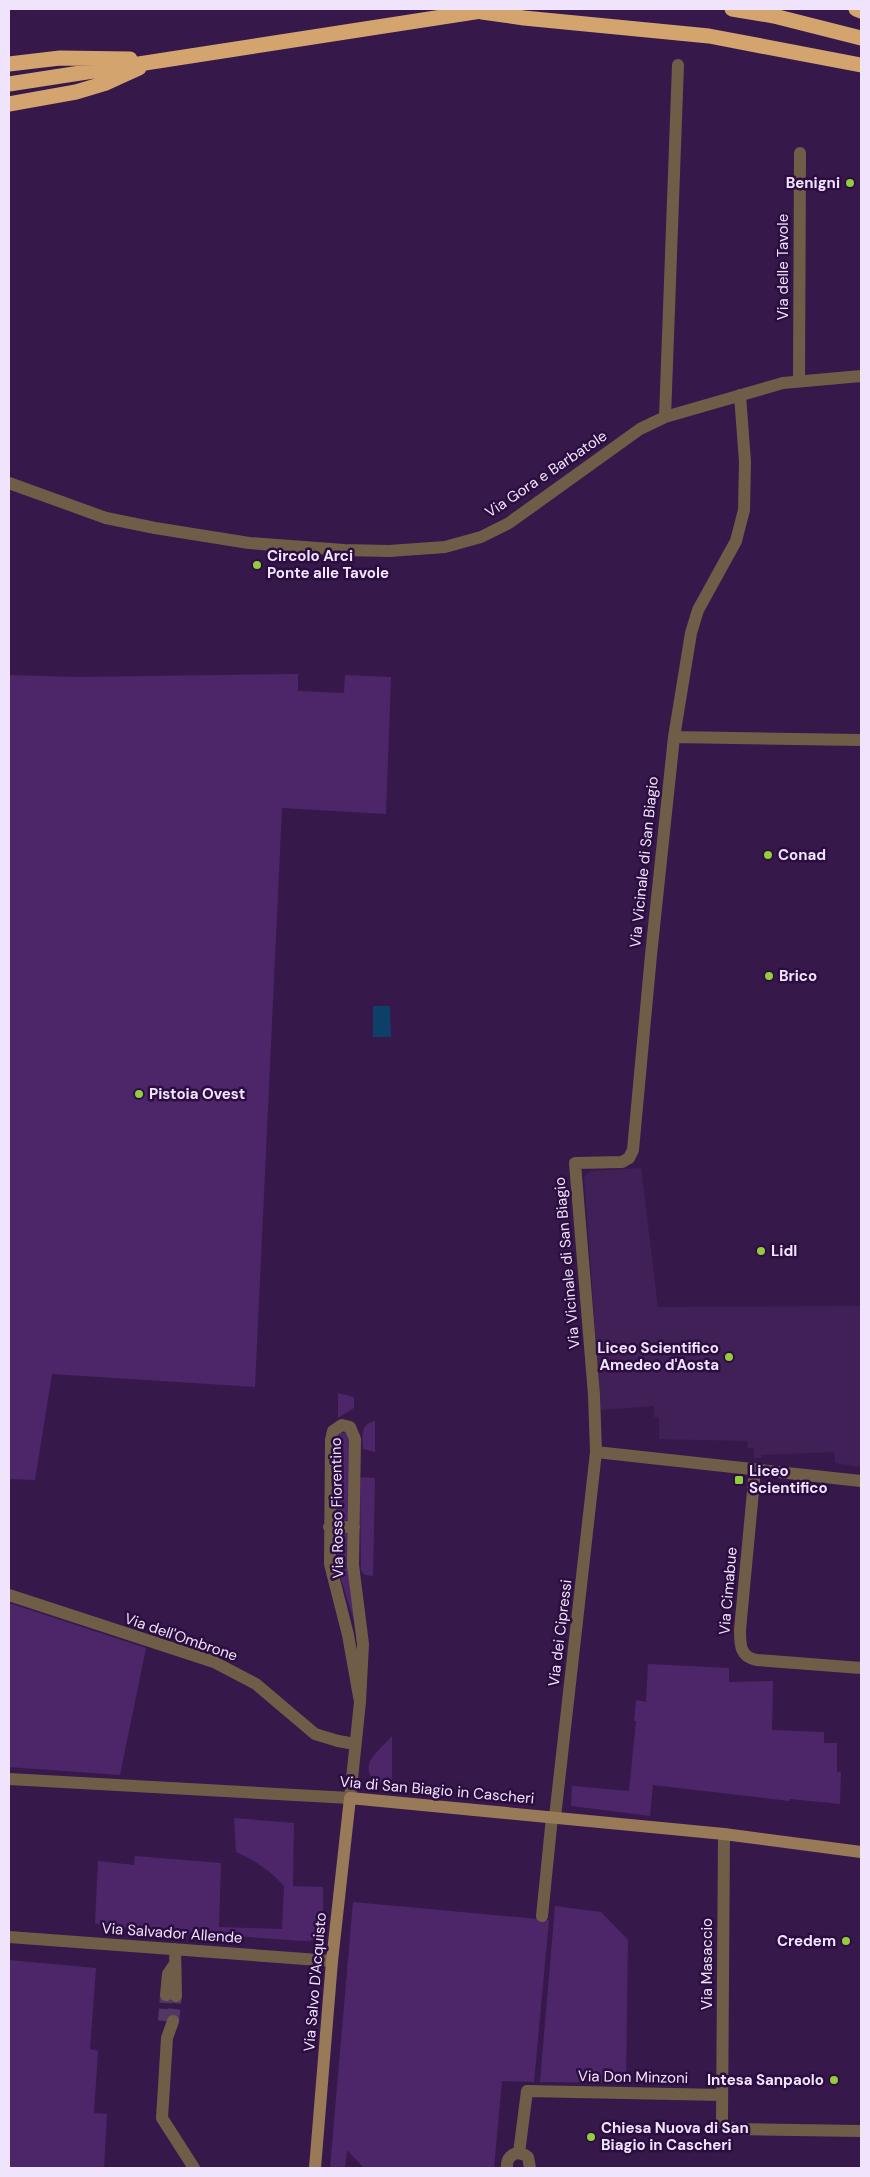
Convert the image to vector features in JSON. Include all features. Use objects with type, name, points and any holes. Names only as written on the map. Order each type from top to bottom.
[{"type":"highway","points":[[9,84],[494,9]]},
{"type":"highway","points":[[732,9],[774,16],[861,38]]},
{"type":"highway","points":[[856,9],[861,11]]},
{"type":"highway","points":[[478,10],[530,19],[709,36],[861,65]]},
{"type":"highway","points":[[9,64],[87,56],[156,60]]},
{"type":"highway","points":[[9,104],[76,92],[106,83],[156,60]]},
{"type":"street","points":[[665,417],[678,65]]},
{"type":"street","name":"Via delle Tavole","points":[[799,380],[800,153]]},
{"type":"street","name":"Via Gora e Barbatole","points":[[9,483],[106,518],[248,543],[309,549],[380,551],[445,547],[470,540],[508,523],[640,429],[665,417],[776,384],[799,380],[861,376]]},
{"type":"street","name":"Via Vicinale di San Biagio","points":[[596,1452],[594,1388],[575,1163],[622,1162],[629,1158],[633,1150],[651,951],[674,737],[695,618],[732,548],[742,520],[746,462],[740,396]]},
{"type":"street","points":[[674,737],[861,740]]},
{"type":"street","name":"Via Rosso Fiorentino","points":[[350,1798],[360,1702],[363,1644],[354,1572],[354,1439],[352,1430],[344,1426],[335,1429],[331,1436],[330,1564],[348,1635],[360,1702]]},
{"type":"street","points":[[596,1452],[861,1481]]},
{"type":"street","name":"Via dei Cipressi","points":[[542,1916],[596,1452]]},
{"type":"street","name":"Via Cimabue","points":[[755,1470],[740,1630],[740,1648],[743,1654],[747,1658],[757,1660],[861,1668]]},
{"type":"street","points":[[329,1527],[354,1527]]},
{"type":"street","name":"Via dell'Ombrone","points":[[9,1595],[214,1662],[256,1684],[315,1734],[355,1744]]},
{"type":"street","name":"Via di San Biagio in Cascheri","points":[[9,1779],[350,1798],[724,1834],[861,1852]]},
{"type":"street","name":"Via Salvo D'Acquisto","points":[[315,2168],[332,1961],[350,1798]]},
{"type":"street","name":"Via Masaccio","points":[[722,2095],[724,1834]]},
{"type":"street","name":"Via Salvador Allende","points":[[9,1937],[332,1961]]},
{"type":"street","points":[[171,1995],[176,1979],[174,1965],[175,1950]]},
{"type":"street","points":[[168,2021],[162,2118],[194,2168]]},
{"type":"street","name":"Via Don Minzoni","points":[[519,2153],[527,2091],[722,2095]]},
{"type":"street","points":[[722,2095],[722,2122],[733,2129],[861,2131]]},
{"type":"street","points":[[506,2168],[508,2158],[519,2153],[528,2157],[530,2168]]},
{"type":"shaded area","name":"Pistoia Ovest","points":[[298,674],[298,691],[344,693],[345,675],[391,677],[386,814],[282,808],[255,1387],[52,1374],[35,1480],[9,1479],[9,675],[78,677]]},
{"type":"shaded area","name":"Liceo Scientifico Amedeo d'Aosta","points":[[641,1168],[658,1307],[861,1306],[861,1467],[835,1463],[834,1452],[761,1455],[761,1458],[754,1458],[754,1448],[748,1448],[747,1441],[659,1439],[659,1418],[654,1417],[654,1406],[601,1410],[584,1176],[591,1171]]},
{"type":"shaded area","points":[[338,1393],[354,1397],[354,1408],[338,1418]]},
{"type":"shaded area","points":[[375,1421],[375,1452],[363,1449],[362,1440],[364,1428]]},
{"type":"shaded area","points":[[341,1433],[350,1433],[349,1520],[343,1521],[336,1515],[338,1437]]},
{"type":"shaded area","points":[[362,1477],[375,1478],[373,1576],[365,1575],[361,1571],[360,1479]]},
{"type":"shaded area","points":[[337,1529],[350,1529],[356,1627],[339,1573]]},
{"type":"shaded area","points":[[9,1603],[146,1648],[120,1775],[9,1767]]},
{"type":"shaded area","points":[[648,1664],[729,1668],[729,1682],[773,1681],[772,1730],[824,1732],[824,1743],[837,1743],[837,1772],[841,1772],[840,1804],[790,1799],[789,1801],[653,1785],[650,1816],[571,1806],[572,1786],[629,1791],[636,1721],[634,1721],[636,1700],[646,1702]]},
{"type":"shaded area","points":[[392,1736],[392,1784],[380,1783],[371,1776],[369,1765],[375,1754]]},
{"type":"shaded area","points":[[234,1818],[294,1823],[293,1886],[323,1887],[322,1922],[320,1935],[317,1938],[302,1941],[103,1926],[95,1923],[98,1861],[134,1865],[135,1856],[221,1863],[219,1927],[282,1929],[284,1886],[262,1866],[236,1852]]},
{"type":"shaded area","points":[[353,1902],[549,1920],[534,2082],[502,2081],[494,2168],[364,2168],[347,2150],[345,2168],[330,2168]]},
{"type":"shaded area","points":[[555,1906],[601,1912],[628,1940],[626,2083],[540,2082]]},
{"type":"shaded area","points":[[9,1960],[96,1968],[90,2049],[98,2051],[94,2113],[107,2114],[104,2168],[9,2168]]},
{"type":"water","points":[[373,1006],[390,1006],[391,1037],[373,1037]]},
{"type":"tunnel","points":[[164,2021],[166,1995]]},
{"type":"tunnel","points":[[173,2021],[176,1996]]},
{"type":"place","name":"Benigni","points":[[850,183]]},
{"type":"place","name":"Circolo Arci Ponte alle Tavole","points":[[257,565]]},
{"type":"place","name":"Conad","points":[[768,855]]},
{"type":"place","name":"Brico","points":[[769,976]]},
{"type":"place","name":"Pistoia Ovest","points":[[139,1094]]},
{"type":"place","name":"Lidl","points":[[761,1251]]},
{"type":"place","name":"Liceo Scientifico Amedeo d'Aosta","points":[[729,1357]]},
{"type":"place","name":"Liceo Scientifico","points":[[739,1480]]},
{"type":"place","name":"Credem","points":[[846,1941]]},
{"type":"place","name":"Intesa Sanpaolo","points":[[834,2080]]},
{"type":"place","name":"Chiesa Nuova di San Biagio in Cascheri","points":[[591,2137]]}]
